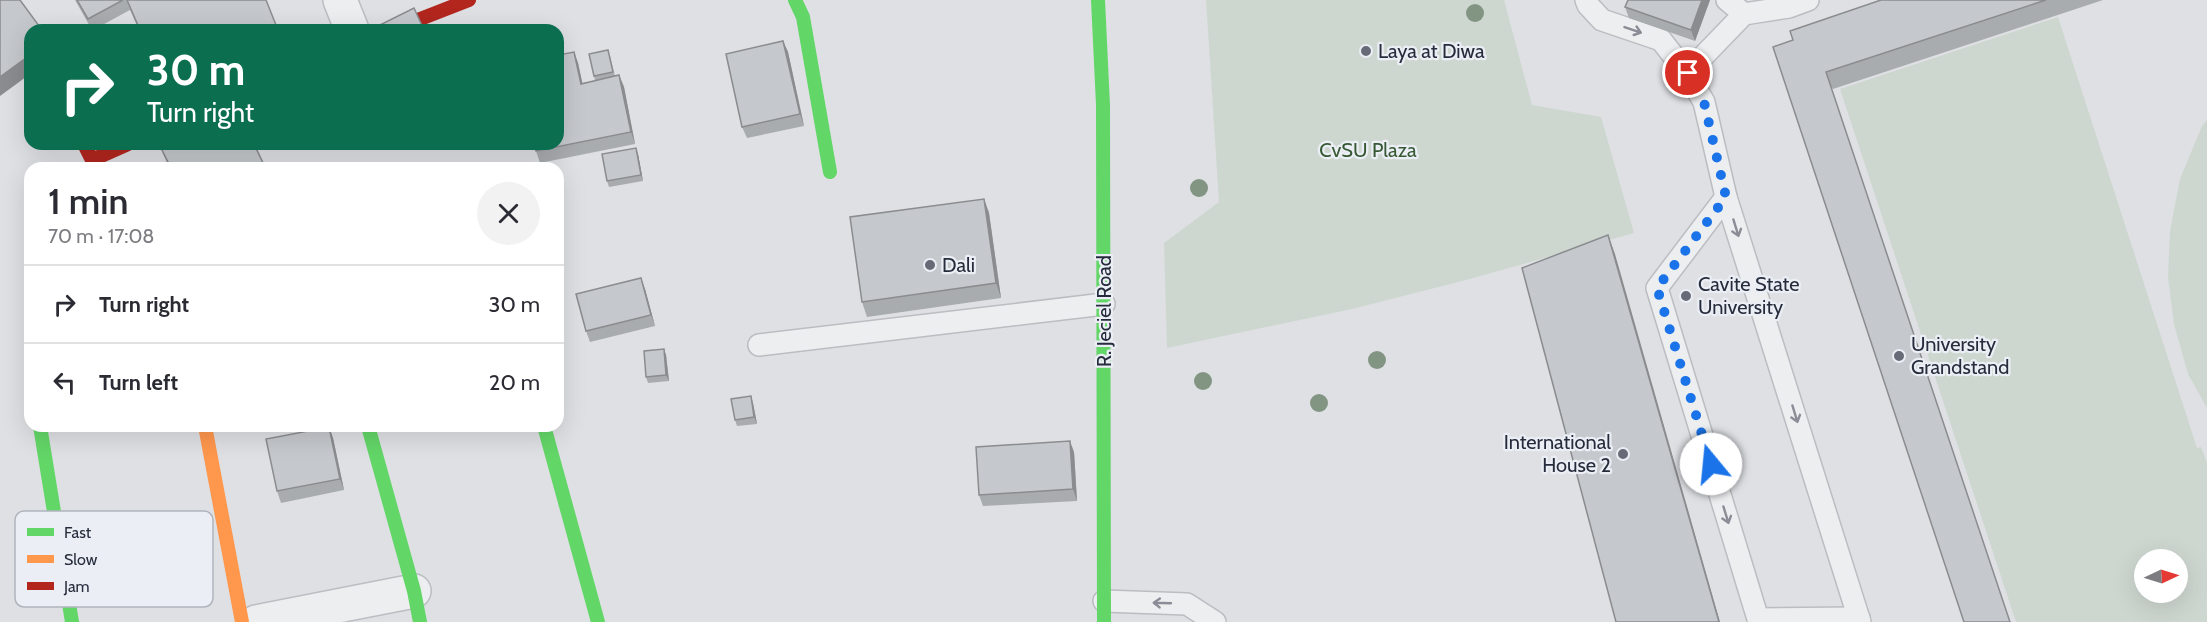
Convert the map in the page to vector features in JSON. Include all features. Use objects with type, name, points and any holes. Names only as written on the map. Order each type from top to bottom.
[{"type":"street","points":[[340,0],[350,24]]},
{"type":"street","points":[[408,24],[470,0]]},
{"type":"street","points":[[795,0],[803,17],[830,172]]},
{"type":"street","name":"R. Jeciel Road","points":[[1098,0],[1103,105],[1104,612]]},
{"type":"street","points":[[87,150],[92,160],[114,150]]},
{"type":"street","points":[[41,432],[54,511]]},
{"type":"street","points":[[206,432],[242,622]]},
{"type":"street","points":[[256,622],[417,607],[370,432]]},
{"type":"street","points":[[546,432],[598,622]]},
{"type":"street","points":[[70,607],[72,622]]},
{"type":"lane","points":[[1586,0],[1602,20],[1661,40],[1688,73],[1704,102],[1726,197],[1860,620],[1758,619],[1657,288],[1726,197]]},
{"type":"lane","points":[[1727,0],[1744,14]]},
{"type":"lane","points":[[1688,73],[1744,14],[1789,7],[1808,0]]},
{"type":"lane","points":[[759,345],[1104,304]]},
{"type":"lane","points":[[1104,612],[1187,604],[1215,622]]},
{"type":"green space","name":"CvSU Plaza","points":[[1206,0],[1504,0],[1532,105],[1601,117],[1634,233],[1352,309],[1167,348],[1164,243],[1219,202]]},
{"type":"green space","points":[[2058,17],[2197,448],[2201,447],[2207,463],[2207,622],[2016,622],[1840,89]]},
{"type":"green space","points":[[2207,120],[2207,408],[2188,374],[2174,324],[2168,278],[2170,231],[2180,179],[2202,126]]},
{"type":"building","points":[[0,0],[20,0],[38,24],[24,24],[24,59],[0,77]]},
{"type":"building","points":[[77,0],[123,0],[88,19]]},
{"type":"building","points":[[127,0],[266,0],[276,24],[137,24]]},
{"type":"building","points":[[1628,0],[1702,0],[1691,30],[1625,7]]},
{"type":"building","name":"University Grandstand","points":[[1881,0],[2046,0],[1826,72],[2010,622],[1964,622],[1773,47],[1793,40],[1790,31]]},
{"type":"building","points":[[414,8],[421,24],[382,24]]},
{"type":"building","points":[[783,41],[800,114],[742,127],[726,54]]},
{"type":"building","points":[[608,50],[613,72],[594,76],[589,54]]},
{"type":"building","points":[[574,52],[581,84],[619,75],[631,132],[564,145],[564,54]]},
{"type":"building","points":[[636,148],[641,175],[607,181],[602,154]]},
{"type":"building","points":[[162,150],[257,150],[263,162],[168,162]]},
{"type":"building","points":[[984,199],[996,283],[862,302],[850,217]]},
{"type":"building","name":"International House 2","points":[[1608,235],[1719,622],[1616,622],[1522,268]]},
{"type":"building","points":[[641,278],[651,315],[586,331],[576,294]]},
{"type":"building","points":[[664,349],[666,375],[646,377],[644,351]]},
{"type":"building","points":[[751,396],[754,417],[735,420],[731,399]]},
{"type":"building","points":[[303,432],[330,432],[340,479],[277,491],[266,439]]},
{"type":"building","points":[[1070,441],[1073,489],[979,495],[976,447]]},
{"type":"traffic: fast","points":[[795,0],[803,17],[830,172]]},
{"type":"traffic: fast","points":[[1098,0],[1103,105],[1104,622]]},
{"type":"traffic: fast","points":[[41,432],[54,511]]},
{"type":"traffic: fast","points":[[370,432],[414,591],[420,622]]},
{"type":"traffic: fast","points":[[546,432],[598,622]]},
{"type":"traffic: fast","points":[[70,607],[72,622]]},
{"type":"traffic: slow","points":[[206,432],[242,622]]},
{"type":"traffic: jam","points":[[407,24],[469,0]]},
{"type":"traffic: jam","points":[[87,150],[92,160],[114,150]]},
{"type":"place","name":"Laya at Diwa","points":[[1366,51]]},
{"type":"place","name":"Dali","points":[[930,265]]},
{"type":"place","name":"Cavite State University","points":[[1686,296]]},
{"type":"place","name":"University Grandstand","points":[[1899,356]]},
{"type":"place","name":"International House 2","points":[[1623,454]]},
{"type":"route","points":[[1688,73],[1704,102],[1726,197],[1657,288],[1711,464]]}]
